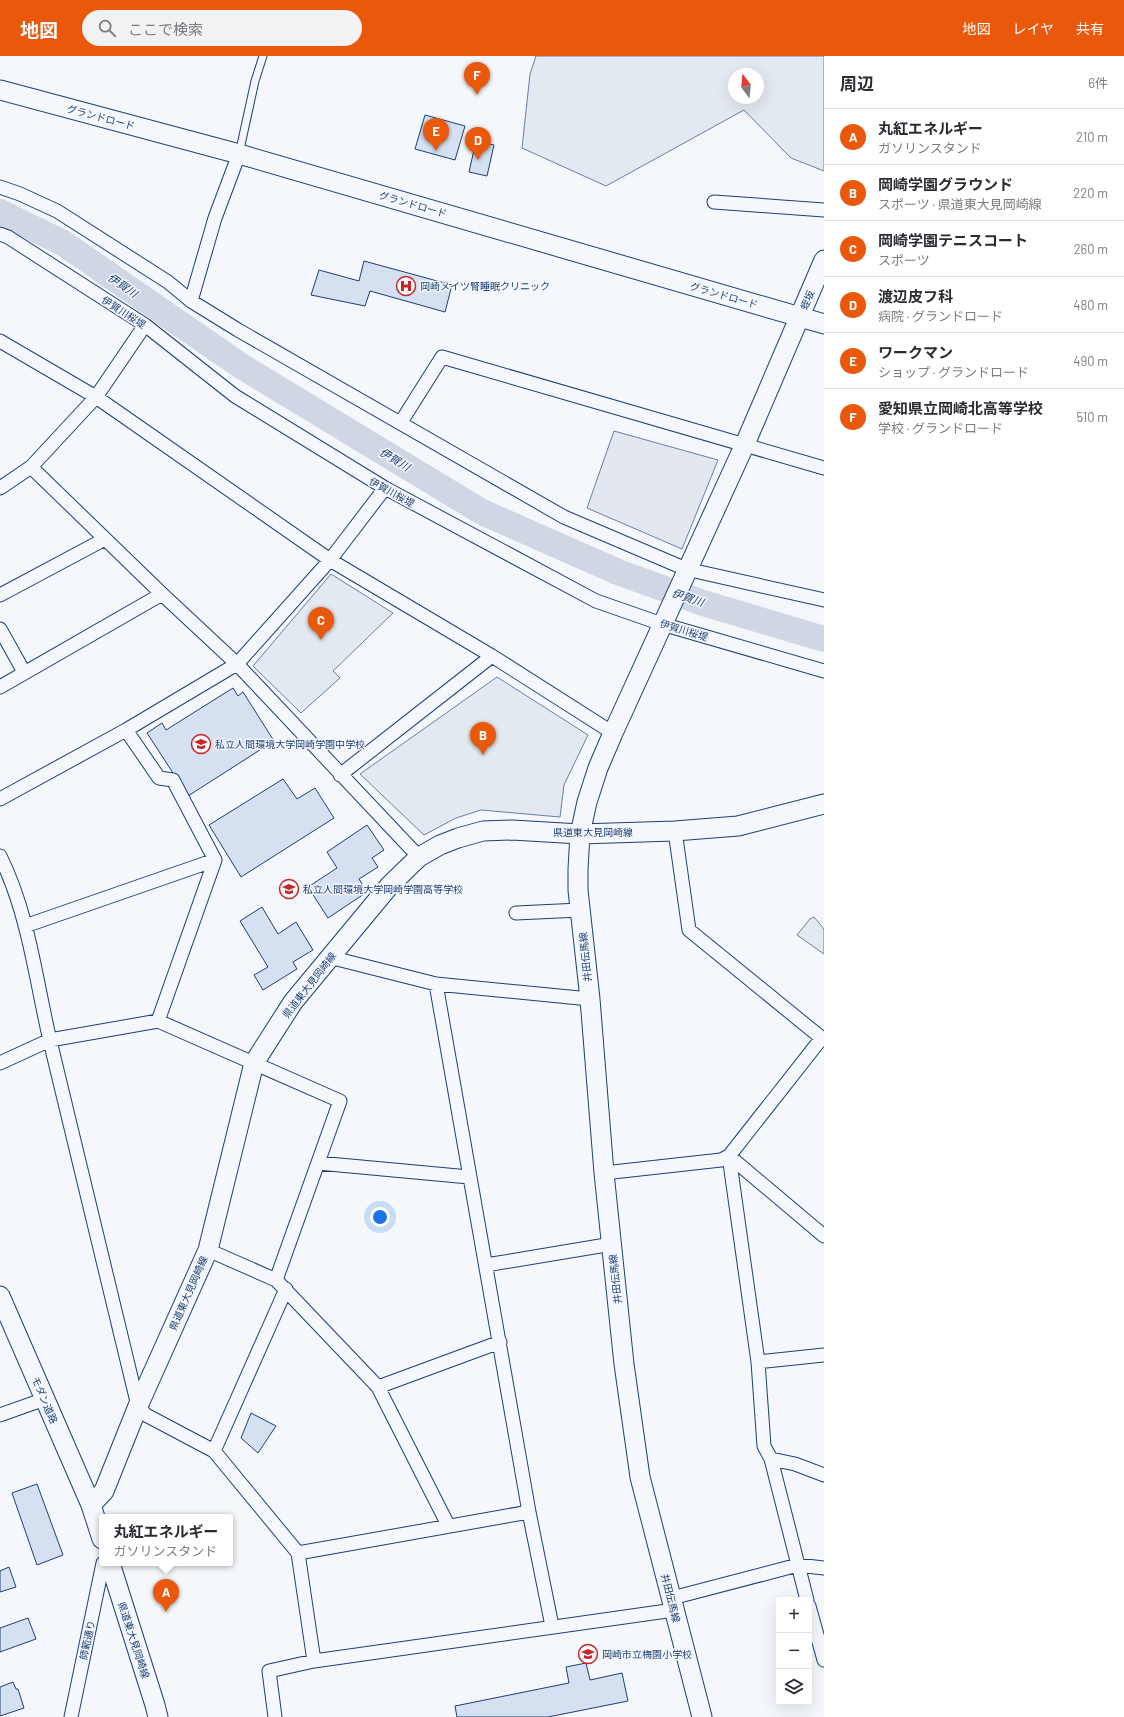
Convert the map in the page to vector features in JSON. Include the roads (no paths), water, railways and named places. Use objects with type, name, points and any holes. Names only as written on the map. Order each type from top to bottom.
[{"type":"street","name":"グランドロード","points":[[0,90],[239,154],[824,324]]},
{"type":"street","points":[[191,301],[215,218],[239,154]]},
{"type":"street","points":[[0,187],[20,194],[57,211],[168,282],[191,301],[245,334],[401,422],[564,517],[686,569],[824,600]]},
{"type":"street","points":[[714,202],[824,210]]},
{"type":"street","name":"伊賀川桜堤","points":[[0,234],[8,237],[145,325],[235,396],[385,488],[596,601],[662,624],[824,671]]},
{"type":"street","name":"蛭坂","points":[[686,569],[744,444],[824,260]]},
{"type":"street","points":[[0,488],[31,467],[96,397],[145,325]]},
{"type":"street","points":[[0,341],[96,397],[330,560],[492,656],[613,733]]},
{"type":"street","points":[[401,422],[442,357],[824,468]]},
{"type":"street","points":[[31,467],[162,594],[237,664],[340,775],[419,857]]},
{"type":"street","points":[[0,799],[126,730],[237,664],[330,560],[385,488]]},
{"type":"street","points":[[0,595],[105,539]]},
{"type":"street","name":"井田伝馬線","points":[[686,569],[598,768],[587,802],[580,834],[578,869],[580,910],[590,999],[604,1173],[624,1364],[640,1477],[702,1717]]},
{"type":"street","points":[[0,687],[162,594]]},
{"type":"street","points":[[0,628],[24,672]]},
{"type":"street","points":[[340,775],[492,656]]},
{"type":"street","points":[[126,730],[159,778],[173,780],[215,860],[158,1021]]},
{"type":"street","name":"県道東大見岡崎線","points":[[91,1505],[104,1491],[138,1406],[208,1250],[254,1063],[293,1002],[329,957],[390,885],[419,857],[440,845],[483,831],[512,830],[580,834],[675,831],[738,826],[824,804]]},
{"type":"street","points":[[604,1173],[721,1160],[729,1156],[823,1039],[689,930],[675,831]]},
{"type":"street","points":[[0,856],[10,876],[25,926],[50,1040],[138,1406],[146,1415],[214,1451],[298,1553],[314,1661]]},
{"type":"street","points":[[25,926],[215,860]]},
{"type":"street","points":[[516,913],[580,910]]},
{"type":"street","points":[[329,957],[436,984],[590,999]]},
{"type":"street","points":[[436,984],[529,1512],[552,1626]]},
{"type":"street","points":[[0,1064],[50,1040],[158,1021],[340,1101],[276,1280]]},
{"type":"street","points":[[729,1156],[824,1236]]},
{"type":"street","points":[[729,1156],[758,1362],[764,1446],[771,1460],[807,1597]]},
{"type":"street","points":[[318,1163],[469,1177]]},
{"type":"street","points":[[486,1265],[612,1244]]},
{"type":"street","points":[[208,1250],[276,1280],[378,1387],[448,1525]]},
{"type":"street","points":[[214,1451],[286,1289]]},
{"type":"street","name":"モダン道路","points":[[0,1296],[91,1505]]},
{"type":"street","points":[[378,1387],[500,1342]]},
{"type":"street","points":[[758,1362],[824,1355]]},
{"type":"street","points":[[0,1415],[45,1399]]},
{"type":"street","points":[[771,1460],[795,1464],[824,1475]]},
{"type":"street","points":[[91,1505],[99,1530]]},
{"type":"street","points":[[298,1553],[448,1525],[529,1512]]},
{"type":"street","name":"師範通り","points":[[71,1717],[102,1566]]},
{"type":"street","name":"県道東大見岡崎線","points":[[111,1566],[158,1717]]},
{"type":"street","points":[[275,1717],[269,1671],[314,1661],[552,1626],[673,1604],[798,1566],[824,1568]]},
{"type":"street","points":[[812,1617],[824,1660]]},
{"type":"lane","points":[[239,154],[255,81],[263,56]]},
{"type":"waterway","name":"伊賀川","points":[[0,212],[63,243],[241,366],[482,512],[618,572],[703,603],[824,639]]},
{"type":"place","name":"愛知県立岡崎北高等学校","points":[[477,95]]},
{"type":"place","name":"ワークマン","points":[[436,151]]},
{"type":"place","name":"渡辺皮フ科","points":[[478,160]]},
{"type":"place","name":"岡崎メイツ腎睡眠クリニック","points":[[406,286]]},
{"type":"place","name":"岡崎学園テニスコート","points":[[321,640]]},
{"type":"place","name":"私立人間環境大学岡崎学園中学校","points":[[201,744]]},
{"type":"place","name":"岡崎学園グラウンド","points":[[483,755]]},
{"type":"place","name":"私立人間環境大学岡崎学園高等学校","points":[[289,889]]},
{"type":"place","name":"丸紅エネルギー","points":[[166,1612]]},
{"type":"place","name":"岡崎市立梅園小学校","points":[[588,1654]]}]
